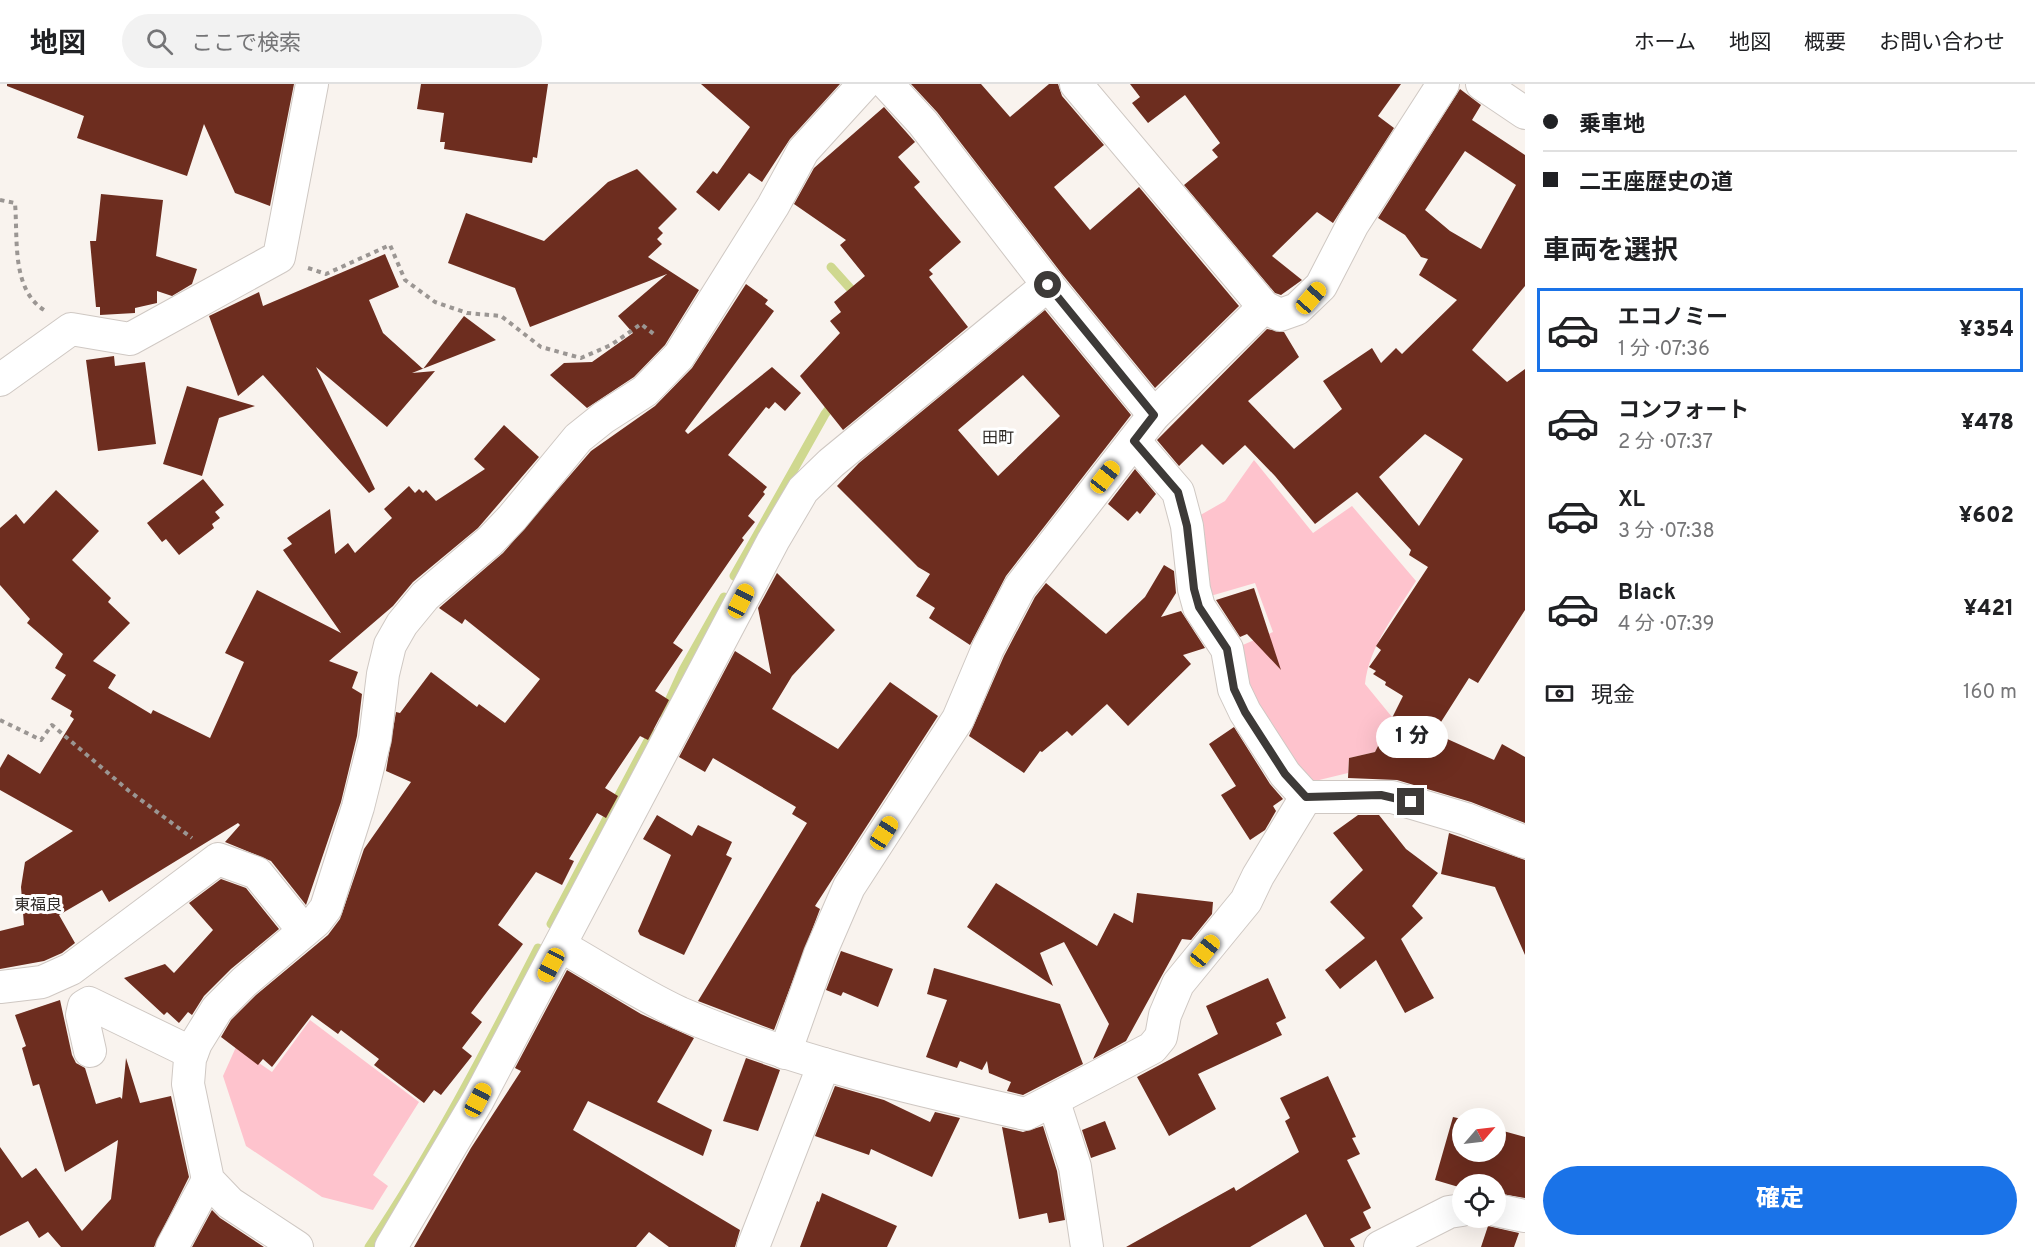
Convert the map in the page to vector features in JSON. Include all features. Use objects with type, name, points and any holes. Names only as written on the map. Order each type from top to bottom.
[{"type":"street","points":[[0,380],[71,328],[130,339],[279,257],[312,84]]},
{"type":"street","points":[[297,1247],[230,1203],[208,1179],[188,1084],[194,1048],[217,1009],[244,982],[304,931],[326,908],[358,807],[375,739],[383,674],[390,645],[402,624],[425,596],[490,541],[578,438],[603,418],[645,391],[679,356],[773,206],[803,151],[864,84]]},
{"type":"street","points":[[887,84],[923,123],[1048,285],[1154,415]]},
{"type":"street","points":[[1076,84],[1264,307],[1280,315],[1297,309],[1321,286],[1353,224],[1443,84]]},
{"type":"street","points":[[1482,84],[1525,113]]},
{"type":"street","points":[[391,1247],[478,1100],[772,541],[803,490],[831,463],[1048,285]]},
{"type":"street","points":[[785,1053],[820,954],[849,887],[958,719],[988,648],[1020,587],[1154,415],[1264,307]]},
{"type":"street","points":[[1134,441],[1178,492],[1187,526],[1194,589],[1199,607],[1227,649],[1234,689],[1245,712],[1285,774],[1306,797],[1392,797],[1466,819],[1525,842]]},
{"type":"street","points":[[561,946],[679,1012],[785,1053],[913,1089],[1026,1114],[1054,1102],[1152,1048],[1161,1037],[1165,1015],[1178,984],[1246,901],[1258,876],[1306,797]]},
{"type":"street","points":[[0,987],[49,980],[71,969],[218,859],[257,873],[304,931]]},
{"type":"street","points":[[90,1051],[82,1015],[84,1006],[89,1003],[194,1048]]},
{"type":"street","points":[[753,1247],[824,1064]]},
{"type":"street","points":[[1054,1102],[1075,1167],[1087,1247]]},
{"type":"street","points":[[172,1247],[208,1179]]},
{"type":"street","points":[[1380,1247],[1452,1211]]},
{"type":"street","points":[[1506,1212],[1525,1216]]},
{"type":"path","points":[[0,200],[15,203],[21,284],[36,306],[71,328]]},
{"type":"path","points":[[279,257],[326,274],[390,245],[405,279],[435,302],[467,313],[501,316],[541,347],[581,358],[611,345],[641,324],[679,356]]},
{"type":"path","points":[[0,720],[41,741],[52,725],[129,791],[218,859]]},
{"type":"shaded area","points":[[1254,460],[1313,533],[1352,506],[1416,581],[1378,643],[1365,684],[1392,717],[1375,752],[1349,758],[1348,773],[1315,781],[1303,778],[1255,705],[1238,647],[1273,632],[1255,583],[1207,597],[1197,517],[1225,501]]},
{"type":"shaded area","points":[[310,1020],[419,1102],[373,1175],[388,1186],[373,1210],[322,1197],[246,1146],[223,1076],[236,1047],[272,1072]]},
{"type":"building","points":[[7,84],[294,84],[270,206],[235,193],[204,124],[187,176],[77,138],[84,116],[7,86]]},
{"type":"building","points":[[421,84],[548,84],[537,158],[533,157],[532,163],[444,149],[445,142],[440,142],[444,113],[417,109]]},
{"type":"building","points":[[701,84],[840,84],[790,139],[762,182],[749,173],[719,211],[696,192],[713,171],[717,174],[750,127]]},
{"type":"building","points":[[911,84],[981,84],[1010,117],[1049,84],[1058,84],[1062,96],[1104,145],[1054,187],[1090,230],[1139,187],[1239,306],[1155,388],[1062,274],[937,112]]},
{"type":"building","points":[[1130,84],[1401,84],[1378,116],[1394,128],[1333,223],[1317,212],[1272,256],[1302,280],[1281,295],[1275,293],[1184,185],[1218,157],[1212,150],[1220,143],[1185,95],[1148,123],[1132,103],[1140,97]]},
{"type":"building","points":[[1460,89],[1481,105],[1472,120],[1525,155],[1525,286],[1472,350],[1507,382],[1525,369],[1525,610],[1478,683],[1469,678],[1434,733],[1494,760],[1502,744],[1525,757],[1525,823],[1471,802],[1397,780],[1348,778],[1349,758],[1375,752],[1403,696],[1385,685],[1386,682],[1373,674],[1376,671],[1369,667],[1381,650],[1376,646],[1428,567],[1409,555],[1411,550],[1357,492],[1315,524],[1275,476],[1245,445],[1223,465],[1202,444],[1179,466],[1157,440],[1267,329],[1284,332],[1299,357],[1248,401],[1294,449],[1342,409],[1323,381],[1372,348],[1381,363],[1396,348],[1402,354],[1457,300],[1419,275],[1428,259],[1421,257],[1405,235],[1378,218]],"holes":[[[1465,151],[1516,185],[1481,249],[1450,231],[1425,210]],[[1425,434],[1463,459],[1419,526],[1379,477]]]},
{"type":"building","points":[[884,107],[915,142],[898,157],[920,182],[914,187],[961,242],[929,270],[933,274],[929,277],[968,327],[843,430],[800,376],[840,333],[830,321],[841,312],[834,302],[865,276],[840,245],[846,240],[794,204],[814,168]]},
{"type":"building","points":[[637,169],[677,209],[658,228],[663,233],[657,239],[662,244],[648,257],[699,290],[665,345],[634,377],[587,408],[550,375],[564,363],[592,362],[633,333],[618,316],[667,274],[530,327],[515,288],[448,263],[466,213],[544,241],[608,182]]},
{"type":"building","points":[[101,194],[163,200],[156,256],[197,269],[192,284],[172,296],[157,291],[157,303],[135,308],[135,313],[100,315],[100,307],[96,307],[90,241],[96,241]]},
{"type":"building","points":[[385,254],[399,287],[369,300],[383,333],[423,369],[412,373],[435,371],[387,427],[316,367],[375,489],[369,493],[263,375],[238,396],[209,316],[259,292],[263,306]]},
{"type":"building","points":[[746,284],[768,300],[765,304],[774,311],[685,431],[688,434],[772,367],[801,393],[785,411],[775,402],[769,409],[766,407],[728,455],[767,487],[763,492],[765,494],[748,516],[755,522],[673,643],[683,650],[655,691],[669,700],[648,740],[640,736],[605,788],[618,796],[606,818],[597,813],[569,859],[574,861],[562,885],[536,872],[498,925],[523,944],[471,1013],[482,1022],[462,1048],[472,1056],[441,1095],[434,1090],[424,1103],[374,1065],[379,1059],[341,1030],[338,1034],[312,1015],[272,1067],[263,1059],[258,1065],[221,1037],[231,1020],[256,995],[328,935],[340,919],[364,849],[411,782],[386,771],[396,712],[400,713],[431,672],[477,707],[479,704],[505,723],[540,679],[465,619],[462,624],[439,608],[503,553],[591,451],[655,406],[692,368]]},
{"type":"building","points":[[1045,310],[1131,415],[1006,576],[970,645],[929,618],[935,608],[916,596],[930,574],[918,567],[837,486],[859,463]],"holes":[[[1023,375],[1060,416],[998,476],[958,430]]]},
{"type":"building","points":[[464,316],[496,340],[423,369]]},
{"type":"building","points":[[114,356],[115,366],[145,362],[156,444],[98,451],[86,360]]},
{"type":"building","points":[[187,386],[255,406],[219,418],[202,476],[163,464]]},
{"type":"building","points":[[504,425],[539,457],[478,528],[413,582],[393,606],[329,661],[358,672],[352,688],[362,694],[357,736],[341,802],[306,905],[271,861],[225,842],[240,825],[238,823],[109,902],[102,890],[59,915],[75,943],[62,953],[44,961],[0,969],[0,931],[24,925],[21,887],[25,862],[73,831],[0,790],[0,768],[8,754],[40,774],[74,719],[70,716],[72,711],[51,699],[66,675],[55,668],[63,654],[27,623],[30,619],[0,585],[0,528],[16,514],[24,524],[56,490],[99,531],[72,560],[111,598],[108,602],[130,623],[93,661],[116,675],[108,688],[151,714],[153,710],[210,738],[244,662],[225,653],[257,590],[341,633],[283,550],[292,544],[287,538],[330,509],[335,554],[348,543],[355,553],[392,518],[384,509],[409,486],[415,493],[419,489],[423,493],[426,490],[436,501],[485,469],[474,459]]},
{"type":"building","points":[[1135,469],[1156,494],[1140,514],[1137,511],[1128,521],[1108,504]]},
{"type":"building","points":[[203,479],[224,505],[215,512],[220,518],[212,524],[214,528],[179,555],[166,539],[162,542],[147,523]]},
{"type":"building","points":[[1164,565],[1174,571],[1176,593],[1161,617],[1181,611],[1205,648],[1183,655],[1191,664],[1128,726],[1107,704],[1072,736],[1067,731],[1042,752],[1040,751],[1024,773],[969,736],[1004,656],[1035,597],[1046,583],[1106,634],[1145,597]]},
{"type":"building","points":[[777,573],[835,630],[792,676],[772,709],[838,749],[890,682],[938,716],[815,906],[820,909],[774,1030],[698,1001],[807,823],[792,814],[796,807],[713,758],[705,772],[679,757],[735,651],[771,674],[758,608]]},
{"type":"building","points":[[1254,588],[1281,670],[1247,634],[1240,637],[1216,600]]},
{"type":"building","points":[[1234,727],[1270,784],[1283,799],[1273,806],[1276,811],[1265,830],[1250,840],[1221,795],[1236,786],[1209,744]]},
{"type":"building","points":[[657,815],[692,836],[698,825],[732,842],[726,855],[732,858],[684,955],[640,935],[638,931],[671,855],[643,839]]},
{"type":"building","points":[[1358,815],[1379,815],[1406,849],[1438,873],[1412,906],[1423,918],[1401,939],[1434,998],[1405,1013],[1376,960],[1340,989],[1325,970],[1365,938],[1330,902],[1363,870],[1333,833]]},
{"type":"building","points":[[1449,833],[1525,860],[1525,955],[1495,887],[1441,874]]},
{"type":"building","points":[[221,879],[246,888],[279,929],[231,969],[204,996],[192,1015],[188,1012],[179,1023],[167,1012],[164,1015],[124,978],[165,964],[174,973],[213,930],[189,903]]},
{"type":"building","points":[[996,883],[1097,946],[1114,913],[1133,923],[1137,893],[1213,902],[1212,914],[1191,940],[1182,939],[1126,1041],[1093,1059],[1109,1024],[1064,942],[1040,953],[1053,986],[967,927]]},
{"type":"building","points":[[841,951],[893,969],[878,1007],[843,992],[841,996],[826,990]]},
{"type":"building","points":[[934,968],[1060,1004],[1083,1064],[1023,1095],[1007,1091],[1011,1082],[989,1073],[987,1061],[982,1070],[960,1061],[957,1068],[926,1057],[947,1000],[927,994]]},
{"type":"building","points":[[567,970],[641,1014],[694,1038],[657,1102],[712,1130],[703,1156],[588,1101],[573,1130],[740,1230],[735,1247],[669,1247],[649,1232],[636,1247],[414,1247],[471,1148],[521,1071],[515,1068]]},
{"type":"building","points":[[1268,978],[1286,1018],[1276,1023],[1282,1035],[1198,1074],[1216,1109],[1169,1136],[1137,1077],[1218,1034],[1206,1006]]},
{"type":"building","points":[[60,1000],[72,1055],[76,1063],[85,1068],[96,1104],[120,1097],[122,1099],[126,1058],[140,1103],[171,1096],[189,1177],[154,1247],[61,1247],[48,1232],[39,1238],[28,1221],[0,1236],[0,1147],[22,1178],[36,1168],[82,1231],[111,1199],[118,1140],[65,1172],[39,1084],[33,1086],[22,1048],[26,1046],[15,1015]]},
{"type":"building","points":[[746,1058],[780,1070],[758,1131],[723,1121]]},
{"type":"building","points":[[1328,1076],[1356,1137],[1352,1138],[1360,1154],[1347,1160],[1371,1208],[1363,1212],[1371,1228],[1350,1239],[1355,1247],[1324,1247],[1306,1214],[1250,1247],[1126,1247],[1234,1187],[1236,1191],[1299,1152],[1285,1121],[1290,1118],[1280,1098]]},
{"type":"building","points":[[835,1086],[884,1100],[930,1122],[935,1112],[960,1118],[932,1177],[871,1149],[869,1155],[815,1136]]},
{"type":"building","points":[[1452,1120],[1452,1162],[1506,1162],[1506,1132],[1525,1137],[1525,1198],[1506,1195],[1506,1174],[1452,1174],[1452,1185],[1435,1180]]},
{"type":"building","points":[[1105,1121],[1116,1149],[1091,1158],[1082,1130]]},
{"type":"building","points":[[1043,1126],[1057,1171],[1065,1220],[1049,1223],[1047,1213],[1019,1219],[1002,1127],[1023,1132]]},
{"type":"building","points":[[822,1193],[897,1226],[887,1247],[800,1247]]},
{"type":"building","points":[[212,1210],[220,1218],[264,1247],[192,1247]]},
{"type":"building","points":[[1487,1228],[1519,1233],[1514,1247],[1481,1247]]},
{"type":"waterway","points":[[831,267],[858,297]]},
{"type":"waterway","points":[[734,576],[825,414],[835,401]]},
{"type":"waterway","points":[[663,714],[683,670],[724,597]]},
{"type":"waterway","points":[[551,924],[652,733]]},
{"type":"waterway","points":[[369,1247],[437,1138],[538,948]]},
{"type":"district","name":"田町","points":[[998,437]]},
{"type":"district","name":"東福良","points":[[38,904]]},
{"type":"route","points":[[1048,285],[1154,415],[1134,441],[1178,492],[1184,509],[1194,589],[1199,607],[1227,649],[1234,689],[1245,712],[1285,774],[1306,797],[1381,795],[1411,802]]}]
